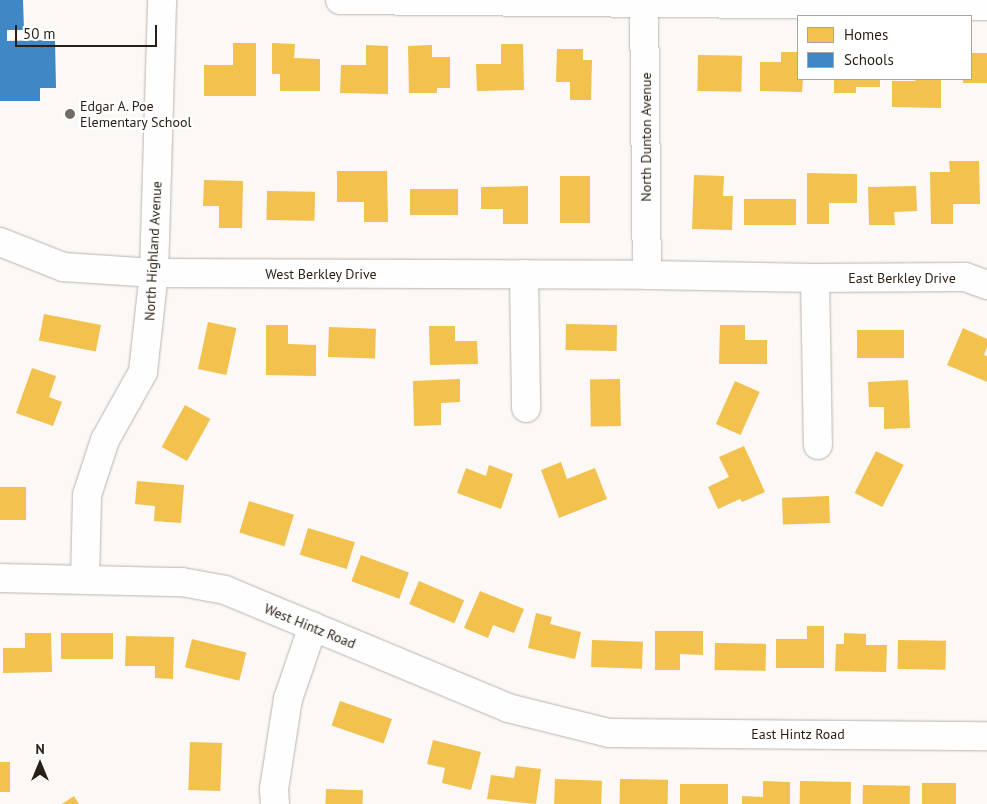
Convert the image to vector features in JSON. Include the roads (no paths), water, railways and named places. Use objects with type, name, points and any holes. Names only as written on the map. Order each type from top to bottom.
[{"type":"street","name":"North Highland Avenue","points":[[85,579],[87,495],[106,440],[143,372],[154,273],[162,0]]},
{"type":"street","points":[[340,0],[644,1],[987,6]]},
{"type":"street","name":"North Dunton Avenue","points":[[644,1],[647,275]]},
{"type":"street","name":"West Berkley Drive","points":[[0,242],[62,267],[154,273],[647,275]]},
{"type":"street","points":[[524,274],[526,408]]},
{"type":"street","name":"East Berkley Drive","points":[[647,275],[815,278],[965,277],[987,285]]},
{"type":"street","points":[[815,278],[818,445]]},
{"type":"street","name":"West Hintz Road","points":[[0,578],[182,582],[224,590],[508,708],[609,733]]},
{"type":"street","points":[[274,804],[274,789],[288,699],[313,626]]},
{"type":"street","name":"East Hintz Road","points":[[609,733],[987,736]]},
{"type":"place","name":"Edgar A. Poe Elementary School","points":[[70,114]]}]
